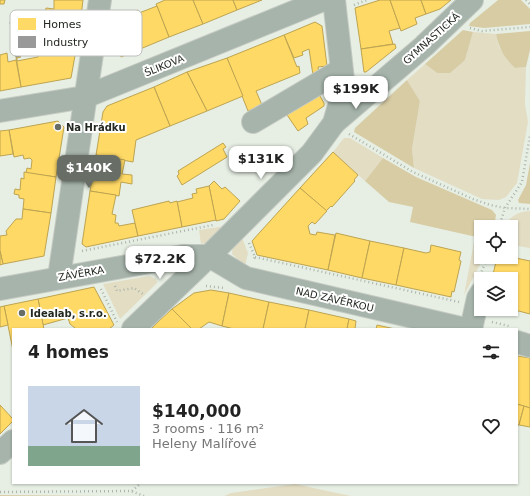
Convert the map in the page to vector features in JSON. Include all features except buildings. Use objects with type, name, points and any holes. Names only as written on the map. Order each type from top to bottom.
[{"type":"street","points":[[98,10],[100,0]]},
{"type":"street","name":"ŠLIKOVA","points":[[0,111],[85,97],[323,0]]},
{"type":"street","name":"GYMNASTICKÁ","points":[[340,127],[472,0]]},
{"type":"street","points":[[126,328],[209,256],[340,127],[344,88],[342,70],[342,4]]},
{"type":"street","points":[[59,277],[91,56]]},
{"type":"street","points":[[253,122],[342,70]]},
{"type":"street","name":"ZÁVĚRKA","points":[[0,289],[59,277],[182,256],[209,256]]},
{"type":"street","name":"NAD ZÁVĚRKOU","points":[[209,256],[237,284],[466,318]]},
{"type":"street","points":[[518,336],[530,346]]},
{"type":"street","points":[[0,454],[12,442]]},
{"type":"path","points":[[342,4],[352,5],[367,0]]},
{"type":"path","points":[[526,0],[530,4]]},
{"type":"path","points":[[468,28],[482,31],[530,27]]},
{"type":"path","points":[[340,127],[413,172],[478,201],[505,208],[530,209]]},
{"type":"path","points":[[501,220],[505,208],[522,182],[530,135]]},
{"type":"path","points":[[80,249],[82,252],[218,223]]},
{"type":"path","points":[[204,286],[237,284],[255,257],[496,328]]},
{"type":"path","points":[[112,280],[117,291],[134,288],[149,299]]},
{"type":"path","points":[[98,283],[126,328]]},
{"type":"path","points":[[131,491],[140,484]]},
{"type":"path","points":[[0,492],[131,491],[144,496]]},
{"type":"shaded area","points":[[498,0],[521,0],[530,9],[530,24],[484,28],[469,26],[470,23]]},
{"type":"shaded area","points":[[463,30],[473,32],[465,60],[450,73],[437,73],[425,64]]},
{"type":"shaded area","points":[[530,31],[530,50],[526,67],[515,68],[502,52],[496,34]]},
{"type":"shaded area","points":[[473,32],[496,34],[499,47],[515,68],[526,67],[525,104],[528,122],[517,183],[506,197],[499,200],[482,199],[414,168],[412,149],[420,101],[407,80],[425,64],[437,73],[465,60]]},
{"type":"shaded area","points":[[407,80],[420,101],[412,149],[414,168],[354,132],[355,128]]},
{"type":"shaded area","points":[[344,138],[350,138],[383,158],[365,181],[333,152]]},
{"type":"shaded area","points":[[383,158],[416,177],[492,210],[496,215],[495,220],[474,220],[474,236],[410,222],[413,207],[389,202],[365,181]]},
{"type":"shaded area","points":[[530,163],[530,204],[519,203],[518,200],[526,185]]},
{"type":"shaded area","points":[[530,211],[530,248],[518,246],[518,220],[509,220],[522,212]]},
{"type":"shaded area","points":[[226,226],[211,242],[201,244],[199,230]]},
{"type":"shaded area","points":[[241,235],[248,253],[245,266],[232,254],[233,243]]},
{"type":"shaded area","points":[[474,242],[474,264],[480,264],[476,272],[474,272],[474,276],[464,295]]},
{"type":"shaded area","points":[[149,276],[156,279],[157,283],[120,319],[103,284]]},
{"type":"shaded area","points":[[295,484],[351,496],[224,496],[231,493]]},
{"type":"shaded area","points":[[0,495],[103,495],[0,496]]},
{"type":"place","name":"Na Hrádku","points":[[58,127]]},
{"type":"place","name":"Idealab, s.r.o.","points":[[22,313]]}]
